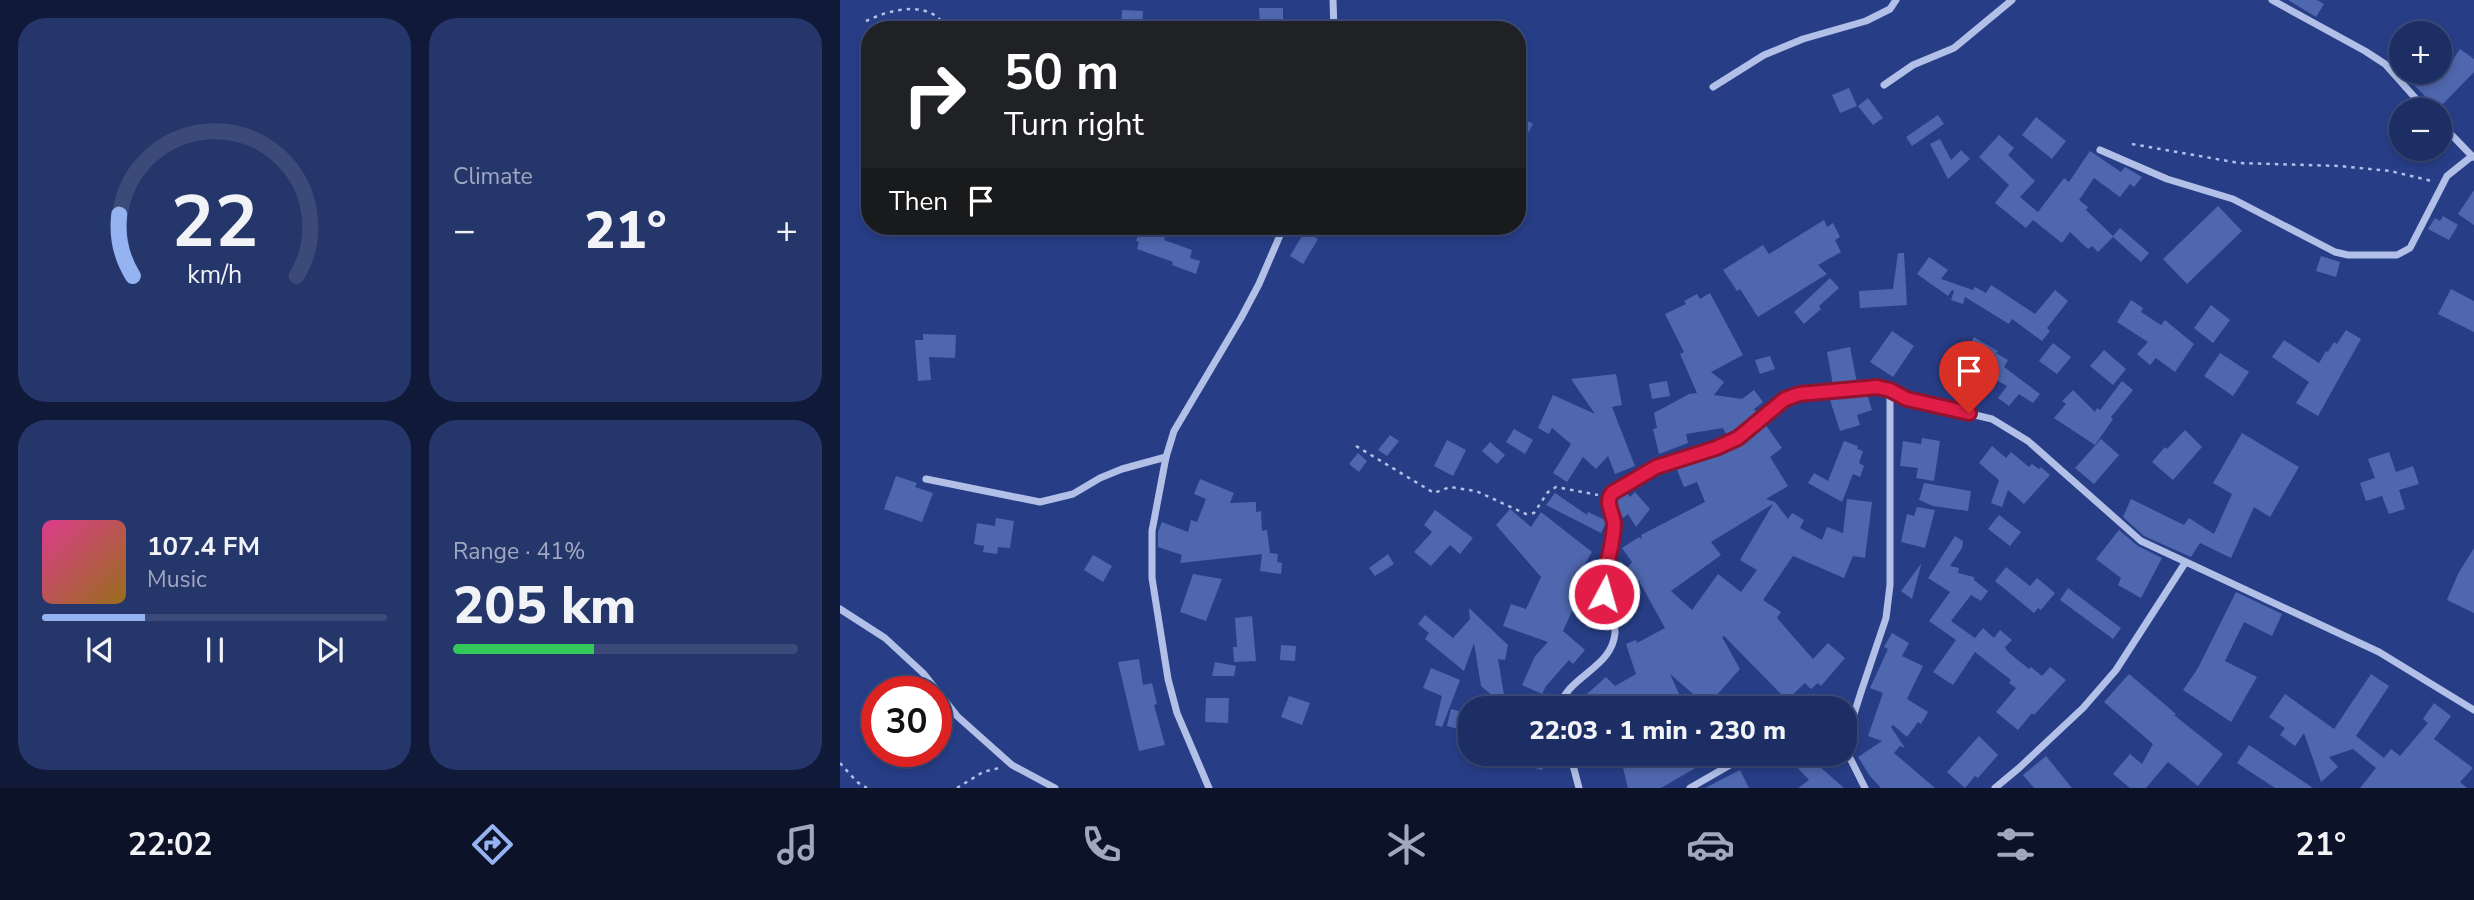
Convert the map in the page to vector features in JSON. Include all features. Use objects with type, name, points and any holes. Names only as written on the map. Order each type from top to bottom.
[{"type":"street","points":[[1333,0],[1334,21]]},
{"type":"street","points":[[1713,87],[1764,55],[1803,39],[1866,21],[1890,9],[1896,0]]},
{"type":"street","points":[[1885,85],[1913,65],[1954,48],[2012,0]]},
{"type":"street","points":[[2272,0],[2385,64],[2415,98]]},
{"type":"street","points":[[2100,150],[2167,179],[2233,199],[2335,252],[2376,256],[2404,253],[2414,243],[2441,184],[2473,156],[2452,135]]},
{"type":"street","points":[[1209,788],[1177,713],[1168,679],[1152,578],[1152,531],[1166,457],[1174,431],[1241,318],[1280,235]]},
{"type":"street","points":[[1562,696],[1600,662],[1609,650],[1615,634],[1603,580],[1614,521],[1608,498],[1612,493],[1656,467],[1738,438],[1785,399],[1799,394],[1877,387],[1907,399],[1992,419],[2028,441],[2141,541],[2379,652],[2474,710]]},
{"type":"street","points":[[1857,706],[1886,618],[1890,585],[1890,390]]},
{"type":"street","points":[[926,479],[1040,502],[1073,494],[1122,469],[1166,457]]},
{"type":"street","points":[[1995,788],[2044,746],[2116,670],[2185,563]]},
{"type":"street","points":[[840,610],[886,638],[923,673],[957,716],[1012,765],[1055,788]]},
{"type":"street","points":[[1573,766],[1578,788]]},
{"type":"street","points":[[1690,788],[1728,766]]},
{"type":"street","points":[[1854,766],[1865,788]]},
{"type":"path","points":[[866,21],[899,5],[927,5],[937,11],[942,21]]},
{"type":"path","points":[[2132,144],[2239,163],[2307,164],[2390,171],[2441,184]]},
{"type":"path","points":[[1266,235],[1277,241]]},
{"type":"path","points":[[1356,446],[1434,493],[1450,487],[1476,491],[1530,515],[1551,489],[1556,487],[1608,498]]},
{"type":"path","points":[[840,763],[857,782],[867,788]]},
{"type":"path","points":[[957,788],[983,772],[1012,765]]},
{"type":"building","points":[[2288,0],[2317,0],[2324,4],[2316,17]]},
{"type":"building","points":[[1259,8],[1283,8],[1283,21],[1260,21]]},
{"type":"building","points":[[1122,10],[1143,11],[1142,21],[1121,21]]},
{"type":"building","points":[[2460,49],[2474,59],[2474,72],[2449,98],[2427,98],[2413,84],[2452,84],[2452,61]]},
{"type":"building","points":[[1849,88],[1857,106],[1840,113],[1832,95]]},
{"type":"building","points":[[1868,98],[1883,118],[1873,125],[1858,106]]},
{"type":"building","points":[[1938,115],[1944,124],[1912,146],[1906,137]]},
{"type":"building","points":[[2036,117],[2066,141],[2052,159],[2022,135]]},
{"type":"building","points":[[1526,120],[1533,124],[1526,137]]},
{"type":"building","points":[[1999,135],[2014,148],[2008,155],[2035,181],[2020,197],[2038,212],[2064,178],[2069,182],[2090,151],[2121,172],[2125,167],[2142,177],[2134,187],[2130,184],[2120,197],[2094,178],[2079,200],[2113,236],[2120,228],[2149,253],[2141,262],[2113,237],[2098,252],[2092,246],[2088,249],[2070,232],[2062,243],[2033,220],[2026,228],[1995,203],[2009,185],[1979,157]]},
{"type":"building","points":[[1940,139],[1951,160],[1961,150],[1970,159],[1948,179],[1930,144]]},
{"type":"building","points":[[2474,190],[2474,225],[2458,214]]},
{"type":"building","points":[[2218,206],[2242,231],[2187,284],[2163,259]]},
{"type":"building","points":[[2443,216],[2458,225],[2449,240],[2428,229],[2435,218],[2440,221]]},
{"type":"building","points":[[1824,220],[1827,227],[1833,223],[1840,237],[1835,240],[1841,252],[1818,265],[1827,274],[1758,317],[1740,289],[1737,291],[1723,270],[1763,245],[1769,254]]},
{"type":"building","points":[[1138,235],[1166,235],[1164,240],[1192,250],[1190,258],[1200,261],[1196,274],[1137,249],[1139,242],[1136,241]]},
{"type":"building","points":[[1303,235],[1312,235],[1318,239],[1303,264],[1290,256]]},
{"type":"building","points":[[1898,253],[1904,253],[1907,305],[1860,308],[1859,291],[1893,289]]},
{"type":"building","points":[[2321,256],[2340,262],[2336,277],[2316,271]]},
{"type":"building","points":[[1929,257],[1948,270],[1941,279],[1973,290],[1975,287],[1986,293],[1991,285],[2035,314],[2055,290],[2068,301],[2047,328],[2050,331],[2042,341],[2012,319],[2009,324],[1965,297],[1963,304],[1951,300],[1954,291],[1948,296],[1917,274]]},
{"type":"building","points":[[1830,278],[1839,288],[1804,324],[1794,312]]},
{"type":"building","points":[[2451,289],[2474,301],[2474,332],[2438,314]]},
{"type":"building","points":[[1710,293],[1743,355],[1711,372],[1724,382],[1714,395],[1742,399],[1754,390],[1763,402],[1754,409],[1758,414],[1735,433],[1727,436],[1723,428],[1686,434],[1688,443],[1659,454],[1653,429],[1657,428],[1654,413],[1689,394],[1697,393],[1680,354],[1684,352],[1665,314],[1686,304],[1684,301],[1697,294],[1700,299]]},
{"type":"building","points":[[2131,300],[2143,308],[2141,312],[2161,325],[2165,320],[2194,344],[2175,372],[2156,358],[2150,365],[2137,354],[2148,342],[2117,322]]},
{"type":"building","points":[[2211,305],[2230,320],[2213,343],[2194,328]]},
{"type":"building","points":[[2346,330],[2361,339],[2318,416],[2296,403],[2309,382],[2272,357],[2284,340],[2319,363],[2326,351],[2328,352],[2334,342],[2337,344]]},
{"type":"building","points":[[1892,331],[1914,346],[1893,377],[1870,362]]},
{"type":"building","points":[[923,334],[956,335],[955,358],[929,357],[931,380],[918,381],[915,340],[923,340]]},
{"type":"building","points":[[1974,337],[1998,351],[1996,353],[2008,360],[2004,367],[2040,394],[2033,403],[2019,394],[2009,406],[1998,398],[2007,386],[1980,371],[1977,376],[1959,365]]},
{"type":"building","points":[[2053,343],[2071,357],[2057,374],[2039,361]]},
{"type":"building","points":[[1850,347],[1857,383],[1833,385],[1827,352]]},
{"type":"building","points":[[2104,350],[2126,369],[2113,385],[2090,366]]},
{"type":"building","points":[[2220,353],[2249,372],[2233,396],[2204,376]]},
{"type":"building","points":[[1770,356],[1775,369],[1760,374],[1755,360]]},
{"type":"building","points":[[1616,374],[1622,405],[1612,407],[1635,466],[1615,474],[1608,456],[1596,469],[1583,457],[1567,482],[1553,473],[1571,444],[1552,428],[1549,434],[1538,428],[1553,395],[1595,414],[1571,379]]},
{"type":"building","points":[[1667,381],[1670,396],[1652,399],[1649,384]]},
{"type":"building","points":[[2122,381],[2133,390],[2111,417],[2113,419],[2095,445],[2054,418],[2066,404],[2062,401],[2073,390],[2095,412],[2097,408],[2100,410]]},
{"type":"building","points":[[1867,394],[1872,410],[1857,415],[1860,425],[1840,431],[1830,400]]},
{"type":"building","points":[[1765,424],[1782,448],[1770,457],[1788,486],[1766,499],[1775,502],[1788,519],[1792,513],[1804,520],[1800,528],[1822,540],[1827,527],[1843,533],[1847,499],[1872,502],[1865,558],[1853,556],[1844,578],[1793,556],[1763,600],[1781,612],[1777,618],[1813,659],[1828,643],[1845,658],[1821,686],[1818,683],[1811,689],[1805,683],[1791,696],[1783,696],[1724,636],[1722,637],[1740,669],[1716,696],[1695,696],[1670,674],[1680,696],[1589,696],[1587,694],[1606,677],[1615,686],[1636,674],[1626,644],[1636,640],[1637,643],[1665,628],[1639,581],[1616,603],[1612,600],[1610,589],[1632,562],[1622,548],[1639,537],[1642,539],[1641,535],[1705,502],[1697,482],[1684,487],[1676,467],[1741,444]],"holes":[[[1773,504],[1740,560],[1757,570],[1741,592],[1718,574],[1692,610],[1671,591],[1721,555],[1711,542]]]},
{"type":"building","points":[[1514,429],[1533,440],[1525,454],[1506,442]]},
{"type":"building","points":[[2185,430],[2202,447],[2173,480],[2152,462]]},
{"type":"building","points":[[2242,433],[2299,467],[2270,517],[2254,507],[2231,558],[2200,543],[2191,557],[2144,536],[2123,517],[2131,499],[2184,525],[2189,518],[2214,534],[2232,494],[2213,483]]},
{"type":"building","points":[[1390,435],[1399,441],[1387,456],[1378,450]]},
{"type":"building","points":[[1922,438],[1940,441],[1934,481],[1916,478],[1918,468],[1900,466],[1903,441],[1921,444]]},
{"type":"building","points":[[2101,439],[2119,455],[2094,484],[2075,468]]},
{"type":"building","points":[[1447,440],[1466,450],[1453,476],[1434,466]]},
{"type":"building","points":[[1844,441],[1863,451],[1859,463],[1864,466],[1860,477],[1853,474],[1842,502],[1808,483],[1814,473],[1828,481]]},
{"type":"building","points":[[1490,442],[1505,455],[1497,464],[1482,451]]},
{"type":"building","points":[[1992,446],[2006,458],[2011,452],[2029,467],[2032,464],[2039,469],[2041,467],[2050,475],[2024,504],[2008,490],[2002,507],[1991,503],[1999,480],[1979,463]]},
{"type":"building","points":[[2389,452],[2396,472],[2413,466],[2419,484],[2399,490],[2405,509],[2389,514],[2382,496],[2366,501],[2360,483],[2375,478],[2368,459]]},
{"type":"building","points":[[1358,453],[1367,461],[1359,472],[1349,464]]},
{"type":"building","points":[[896,476],[917,483],[915,487],[933,493],[922,522],[884,509]]},
{"type":"building","points":[[1200,479],[1234,493],[1230,503],[1256,502],[1256,512],[1261,511],[1262,531],[1267,530],[1270,553],[1278,554],[1277,562],[1282,563],[1281,574],[1260,571],[1262,554],[1180,563],[1182,555],[1158,547],[1158,532],[1162,522],[1188,532],[1191,520],[1197,522],[1206,499],[1194,494]]},
{"type":"building","points":[[1924,483],[1971,491],[1968,511],[1933,506],[1919,500]]},
{"type":"building","points":[[1626,492],[1630,497],[1635,492],[1650,509],[1636,527],[1628,514],[1623,518],[1616,506],[1616,498]]},
{"type":"building","points":[[1555,493],[1587,515],[1588,512],[1607,521],[1601,533],[1546,505]]},
{"type":"building","points":[[1917,507],[1935,510],[1925,548],[1901,542],[1907,514],[1914,516]]},
{"type":"building","points":[[1510,509],[1531,527],[1541,512],[1592,552],[1578,576],[1585,583],[1563,631],[1585,650],[1573,664],[1569,660],[1542,694],[1522,685],[1535,656],[1548,642],[1503,626],[1511,604],[1526,609],[1541,577],[1496,525]]},
{"type":"building","points":[[1435,510],[1473,538],[1460,554],[1450,545],[1431,566],[1414,552],[1432,532],[1424,525]]},
{"type":"building","points":[[1999,515],[2021,532],[2010,546],[1988,529]]},
{"type":"building","points":[[996,518],[1014,521],[1010,548],[998,547],[997,554],[983,552],[984,546],[974,544],[977,523],[995,526]]},
{"type":"building","points":[[2119,530],[2138,546],[2162,558],[2141,598],[2118,585],[2121,578],[2096,559]]},
{"type":"building","points":[[1955,536],[1963,541],[1962,548],[1950,566],[1959,568],[1958,573],[1974,577],[1974,580],[1988,591],[1981,601],[1971,595],[1951,621],[1975,638],[1983,628],[1994,638],[2000,630],[2012,640],[2005,647],[2008,652],[2029,669],[2031,667],[2042,676],[2050,667],[2066,680],[2018,730],[1996,712],[2016,688],[2009,683],[2011,680],[1975,652],[1953,685],[1933,672],[1956,640],[1929,621],[1950,592],[1928,578]]},
{"type":"building","points":[[2474,548],[2474,613],[2447,600],[2458,574]]},
{"type":"building","points":[[1388,554],[1394,564],[1375,576],[1369,568]]},
{"type":"building","points":[[1093,555],[1112,566],[1103,582],[1084,570]]},
{"type":"building","points":[[1921,565],[1912,599],[1901,591]]},
{"type":"building","points":[[2006,567],[2030,586],[2037,578],[2055,593],[2041,610],[2038,608],[2034,613],[1995,581]]},
{"type":"building","points":[[1193,574],[1222,579],[1206,621],[1180,612]]},
{"type":"building","points":[[2068,588],[2121,628],[2113,639],[2060,600]]},
{"type":"building","points":[[2236,592],[2282,614],[2272,636],[2244,622],[2225,661],[2257,677],[2231,722],[2183,690],[2198,668]]},
{"type":"building","points":[[1469,608],[1508,645],[1505,660],[1498,659],[1504,696],[1493,696],[1481,686],[1474,643],[1464,671],[1425,639],[1429,633],[1418,624],[1425,615],[1453,638],[1470,619]]},
{"type":"building","points":[[1252,616],[1256,661],[1234,662],[1233,647],[1237,647],[1235,618]]},
{"type":"building","points":[[1892,633],[1909,643],[1902,656],[1923,666],[1907,699],[1928,712],[1921,724],[1918,722],[1907,737],[1893,725],[1891,727],[1905,748],[1900,746],[1894,753],[1935,788],[1881,788],[1858,757],[1882,741],[1868,736],[1883,693],[1870,688],[1888,649],[1884,647]]},
{"type":"building","points":[[1281,645],[1296,646],[1295,661],[1280,660]]},
{"type":"building","points":[[1139,659],[1143,685],[1152,683],[1157,704],[1154,705],[1165,745],[1139,751],[1118,662]]},
{"type":"building","points":[[1215,662],[1236,666],[1234,676],[1212,676]]},
{"type":"building","points":[[1431,668],[1460,680],[1442,727],[1435,725],[1442,696],[1423,688]]},
{"type":"building","points":[[2129,674],[2223,754],[2198,786],[2168,762],[2146,788],[2130,788],[2113,774],[2130,754],[2142,764],[2153,744],[2104,702]]},
{"type":"building","points":[[2371,674],[2389,686],[2356,736],[2384,758],[2391,749],[2400,756],[2428,723],[2423,719],[2434,703],[2451,716],[2434,739],[2473,768],[2460,782],[2467,788],[2360,788],[2376,768],[2353,749],[2329,757],[2338,767],[2321,782],[2304,733],[2295,746],[2280,735],[2285,728],[2269,717],[2285,694],[2334,729]]},
{"type":"building","points":[[1289,696],[1310,703],[1302,725],[1281,717]]},
{"type":"building","points":[[1206,698],[1229,698],[1228,723],[1205,722]]},
{"type":"building","points":[[1451,709],[1458,711],[1458,729],[1447,726]]},
{"type":"building","points":[[1979,736],[1998,755],[1978,778],[1975,776],[1965,788],[1947,772]]},
{"type":"building","points":[[2249,745],[2313,788],[2275,788],[2237,763]]},
{"type":"building","points":[[2046,756],[2072,788],[2034,788],[2023,775]]},
{"type":"building","points":[[1622,766],[1697,767],[1661,788],[1628,788]]},
{"type":"building","points":[[1796,766],[1819,766],[1844,788],[1798,788],[1809,780]]},
{"type":"building","points":[[1740,770],[1749,788],[1705,788]]},
{"type":"route","points":[[1604,594],[1603,580],[1614,521],[1608,504],[1612,493],[1656,467],[1738,438],[1785,399],[1799,394],[1877,387],[1907,399],[1969,413]]}]
